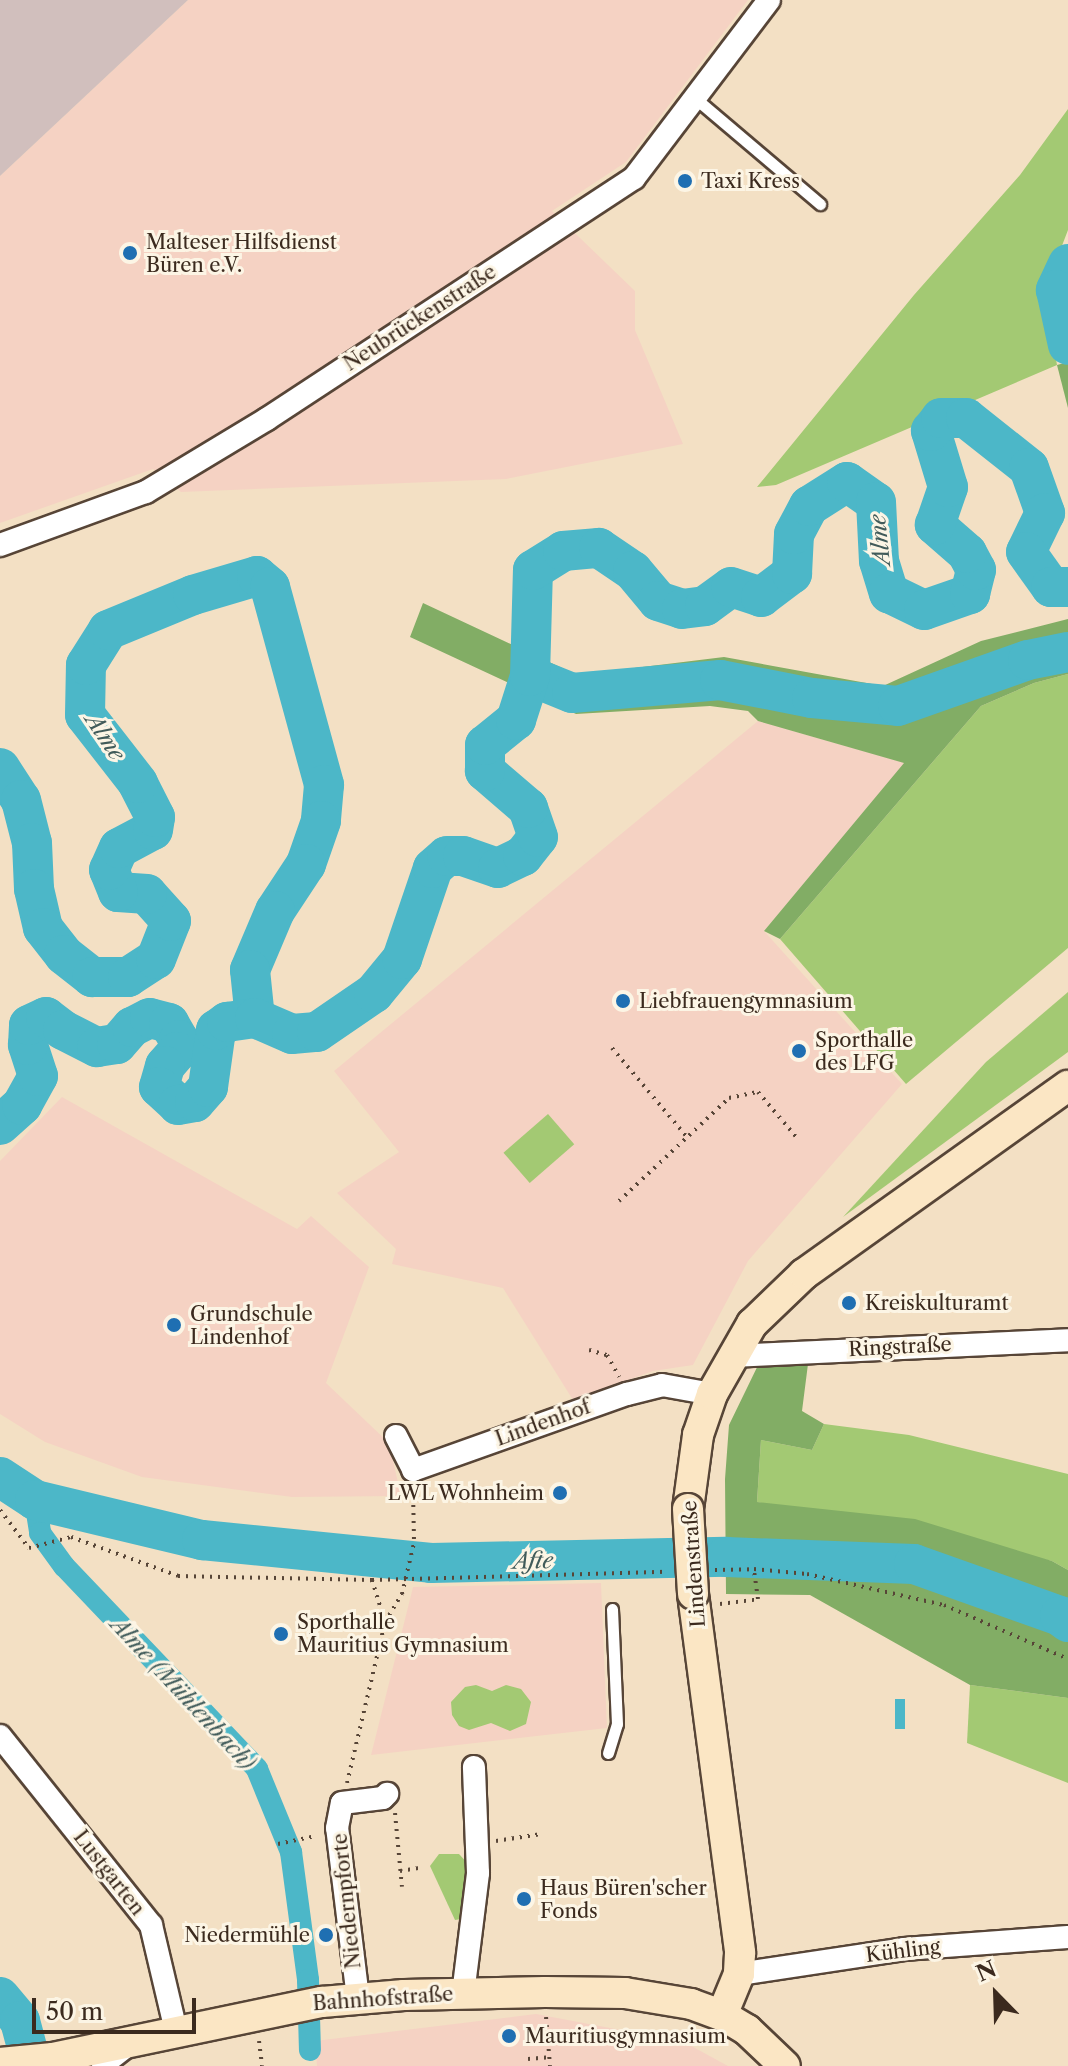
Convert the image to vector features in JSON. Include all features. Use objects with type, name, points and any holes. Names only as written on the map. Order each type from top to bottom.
[{"type":"main road","name":"Lindenstraße","points":[[722,2015],[739,1974],[738,1928],[688,1509],[698,1435],[712,1394],[752,1324],[804,1274],[1068,1086]]},
{"type":"main road","name":"Bahnhofstraße","points":[[1,2063],[53,2058],[291,2006],[322,2002],[463,1994],[625,1993],[662,1997],[722,2015],[768,2047],[785,2066]]},
{"type":"street","name":"Neubrückenstraße","points":[[0,545],[146,492],[267,419],[634,178],[769,0]]},
{"type":"street","name":"Ringstraße","points":[[732,1356],[1068,1340]]},
{"type":"street","name":"Lindenhof","points":[[413,1470],[627,1394],[662,1385],[712,1394]]},
{"type":"street","points":[[396,1436],[413,1470]]},
{"type":"street","name":"Lustgarten","points":[[0,1736],[151,1925],[176,2031]]},
{"type":"street","points":[[463,1994],[478,1873],[474,1767]]},
{"type":"street","points":[[342,1803],[383,1798],[387,1794]]},
{"type":"street","name":"Niedernpforte","points":[[342,1803],[337,1828],[358,1998]]},
{"type":"street","name":"Kühling","points":[[739,1974],[904,1949],[1068,1937]]},
{"type":"lane","points":[[695,98],[820,204]]},
{"type":"lane","points":[[608,1753],[617,1724],[612,1609]]},
{"type":"lane","points":[[97,2066],[124,2056],[134,2040]]},
{"type":"path","points":[[612,1048],[687,1137]]},
{"type":"path","points":[[619,1201],[729,1098],[758,1092],[797,1138]]},
{"type":"path","points":[[589,1350],[607,1355],[627,1394]]},
{"type":"path","points":[[342,1803],[385,1622],[402,1594],[414,1543],[413,1470]]},
{"type":"path","points":[[0,1510],[29,1548],[71,1537],[178,1576],[696,1585],[758,1599],[754,1569]]},
{"type":"path","points":[[696,1585],[754,1569],[807,1574],[944,1605],[1068,1659]]},
{"type":"path","points":[[372,1580],[385,1622]]},
{"type":"path","points":[[387,1794],[394,1799],[402,1887]]},
{"type":"path","points":[[541,1833],[502,1840],[541,1833]]},
{"type":"path","points":[[278,1844],[297,1838]]},
{"type":"path","points":[[400,1871],[420,1868]]},
{"type":"path","points":[[258,2029],[262,2066]]},
{"type":"path","points":[[547,2036],[550,2066]]},
{"type":"path","points":[[528,2059],[549,2057]]},
{"type":"shaded area","points":[[0,0],[188,0],[0,176]]},
{"type":"shaded area","points":[[188,0],[748,0],[626,162],[552,211],[635,291],[635,330],[683,444],[506,479],[181,492],[153,469],[0,523],[0,176]]},
{"type":"shaded area","name":"Liebfrauengymnasium","points":[[758,721],[905,763],[764,931],[902,1084],[748,1261],[693,1365],[653,1371],[573,1400],[503,1288],[392,1264],[396,1249],[337,1193],[399,1152],[334,1071]]},
{"type":"shaded area","name":"Grundschule Lindenhof","points":[[62,1097],[297,1229],[311,1216],[369,1267],[326,1383],[389,1443],[401,1496],[292,1497],[142,1477],[45,1442],[0,1414],[0,1161]]},
{"type":"shaded area","points":[[601,1583],[607,1728],[371,1755],[413,1587]]},
{"type":"shaded area","name":"Mauritiusgymnasium","points":[[536,2014],[684,2042],[728,2066],[317,2066],[315,2041]]},
{"type":"green space","points":[[1068,109],[1068,230],[1045,290],[1057,365],[776,485],[757,487],[914,295],[1020,175]]},
{"type":"green space","points":[[1068,362],[1068,408],[1057,365]]},
{"type":"green space","points":[[423,603],[577,675],[724,657],[883,686],[981,641],[1068,619],[1068,674],[1034,683],[981,706],[780,939],[764,931],[904,763],[758,721],[748,711],[710,706],[576,714],[410,637]]},
{"type":"green space","points":[[1068,674],[1068,948],[906,1084],[780,939],[981,706],[1034,683]]},
{"type":"green space","points":[[1068,992],[1068,1052],[843,1217],[986,1062]]},
{"type":"green space","points":[[548,1114],[574,1144],[530,1183],[503,1153]]},
{"type":"green space","points":[[762,1357],[808,1364],[802,1411],[824,1424],[812,1450],[761,1440],[757,1502],[915,1519],[1052,1561],[1068,1570],[1068,1698],[970,1685],[810,1595],[726,1594],[725,1479],[729,1425]]},
{"type":"green space","points":[[824,1424],[909,1435],[1068,1474],[1068,1570],[1052,1561],[757,1502],[761,1440],[812,1450]]},
{"type":"green space","points":[[476,1685],[492,1691],[506,1685],[521,1689],[531,1702],[526,1724],[510,1731],[491,1723],[469,1730],[459,1726],[452,1715],[451,1702],[465,1687]]},
{"type":"green space","points":[[970,1685],[1068,1698],[1068,1783],[967,1743]]},
{"type":"green space","points":[[439,1854],[459,1854],[471,1867],[461,1919],[455,1920],[430,1866]]},
{"type":"water","points":[[895,1699],[905,1699],[905,1729],[895,1729]]},
{"type":"waterway","name":"Alme","points":[[1068,264],[1056,290],[1068,345]]},
{"type":"waterway","name":"Alme","points":[[0,1125],[22,1105],[38,1076],[28,1045],[29,1025],[46,1017],[63,1030],[97,1047],[117,1044],[132,1027],[150,1018],[169,1023],[179,1040],[177,1052],[165,1066],[159,1087],[178,1105],[195,1102],[208,1087],[216,1030],[227,1022],[255,1018],[292,1034],[317,1032],[374,993],[402,959],[433,868],[447,856],[463,856],[498,868],[523,856],[538,837],[528,808],[485,771],[485,745],[516,720],[530,676],[533,570],[563,551],[599,548],[633,571],[658,601],[682,609],[705,606],[731,587],[761,597],[792,574],[794,534],[809,506],[847,482],[876,502],[879,561],[889,593],[924,610],[970,594],[976,570],[967,553],[935,525],[948,487],[931,431],[941,418],[966,418],[1029,468],[1045,513],[1026,552],[1051,587],[1068,587]]},
{"type":"waterway","name":"Alme","points":[[0,768],[21,800],[32,843],[34,889],[43,928],[64,955],[92,977],[128,977],[156,959],[171,921],[147,894],[118,892],[109,870],[119,848],[153,830],[155,817],[138,783],[85,715],[86,665],[108,630],[193,595],[257,576],[270,587],[324,785],[321,821],[306,864],[275,911],[250,970],[255,1018]]},
{"type":"waterway","name":"Alme","points":[[530,676],[572,693],[720,680],[812,698],[898,706],[1028,660],[1068,652]]},
{"type":"waterway","name":"Afte","points":[[0,1477],[35,1500],[202,1540],[431,1563],[726,1557],[914,1564],[1060,1616],[1068,1622]]},
{"type":"waterway","name":"Alme (Mühlenbach)","points":[[35,1500],[40,1533],[64,1566],[257,1769],[291,1852],[308,1980],[310,2050]]},
{"type":"waterway","name":"Alme","points":[[0,1997],[20,2021],[32,2066]]},
{"type":"place","name":"Taxi Kress","points":[[685,181]]},
{"type":"place","name":"Malteser Hilfsdienst Büren e.V.","points":[[130,253]]},
{"type":"place","name":"Liebfrauengymnasium","points":[[623,1001]]},
{"type":"place","name":"Sporthalle des LFG","points":[[799,1051]]},
{"type":"place","name":"Kreiskulturamt","points":[[849,1303]]},
{"type":"place","name":"Grundschule Lindenhof","points":[[174,1325]]},
{"type":"place","name":"LWL Wohnheim","points":[[560,1493]]},
{"type":"place","name":"Sporthalle Mauritius Gymnasium","points":[[281,1634]]},
{"type":"place","name":"Haus Büren'scher Fonds","points":[[524,1899]]},
{"type":"place","name":"Niedermühle","points":[[326,1935]]},
{"type":"place","name":"Mauritiusgymnasium","points":[[509,2036]]}]
